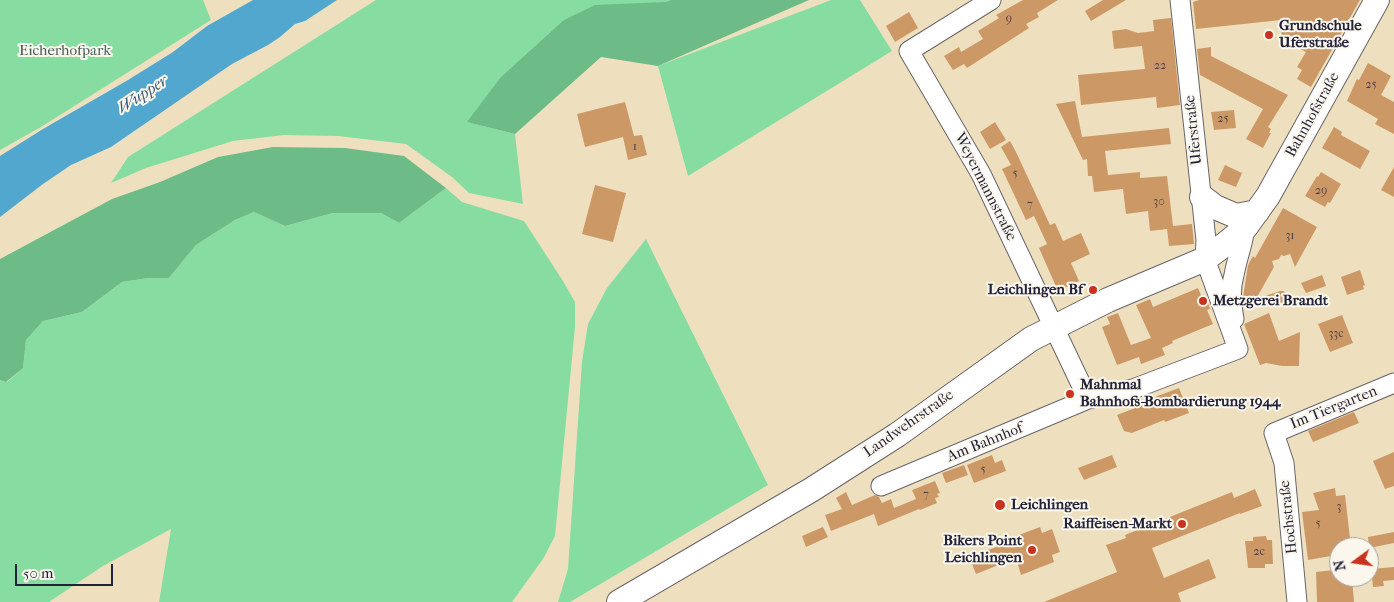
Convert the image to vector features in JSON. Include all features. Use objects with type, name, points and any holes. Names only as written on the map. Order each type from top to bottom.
[{"type":"main road","name":"Bahnhofstraße","points":[[1205,259],[1251,220],[1268,196],[1377,0]]},
{"type":"main road","points":[[1202,197],[1215,207],[1251,220]]},
{"type":"main road","name":"Landwehrstraße","points":[[619,602],[811,490],[897,435],[1031,340],[1108,300],[1205,259]]},
{"type":"street","name":"Weyermannstraße","points":[[991,0],[909,51],[981,174],[1054,327]]},
{"type":"street","name":"Uferstraße","points":[[1180,0],[1202,197],[1206,240],[1205,259]]},
{"type":"street","name":"Bahnhofstraße","points":[[1238,350],[1231,296],[1234,274],[1251,220]]},
{"type":"street","points":[[1205,259],[1238,350]]},
{"type":"street","points":[[1054,327],[1088,399]]},
{"type":"street","name":"Am Bahnhof","points":[[881,486],[1088,399],[1133,389],[1238,350]]},
{"type":"street","name":"Im Tiergarten","points":[[1274,433],[1394,384]]},
{"type":"street","name":"Hochstraße","points":[[1274,433],[1284,463],[1297,602]]},
{"type":"green space","name":"Eicherhofpark","points":[[0,0],[203,0],[211,20],[41,127],[0,150]]},
{"type":"green space","points":[[376,0],[671,0],[500,78],[468,122],[515,134],[523,204],[469,193],[452,177],[406,144],[338,136],[284,135],[233,141],[146,168],[111,183],[128,157]]},
{"type":"green space","points":[[671,0],[809,0],[658,66],[601,57],[515,134],[467,122],[500,78],[564,20],[595,5],[666,2]]},
{"type":"green space","points":[[831,0],[860,0],[892,51],[688,176],[658,66]]},
{"type":"green space","points":[[273,147],[345,148],[404,156],[446,188],[399,223],[381,213],[333,213],[285,226],[254,212],[235,220],[196,245],[169,278],[148,278],[122,282],[82,312],[43,321],[26,340],[23,368],[6,382],[0,380],[0,259],[112,199],[160,182],[218,157]]},
{"type":"green space","points":[[446,188],[462,202],[524,221],[575,302],[575,327],[555,536],[543,559],[512,602],[159,602],[171,529],[103,566],[49,602],[0,602],[0,380],[7,382],[23,368],[26,340],[43,321],[82,312],[122,282],[148,278],[169,278],[196,245],[235,220],[254,212],[285,226],[333,213],[381,213],[399,223]]},
{"type":"green space","points":[[646,239],[768,485],[570,602],[558,602],[568,569],[582,362],[588,324],[607,288]]},
{"type":"water","name":"Wupper","points":[[253,0],[337,0],[305,21],[295,24],[268,45],[232,64],[111,147],[71,165],[0,217],[0,156],[128,80],[173,52],[207,26]]},
{"type":"building","points":[[1023,0],[1058,0],[1037,13],[1039,17],[1026,24],[1029,28],[967,68],[964,64],[953,70],[944,56],[959,47],[961,52],[983,39],[978,31],[999,18],[996,15]]},
{"type":"building","points":[[1103,0],[1126,0],[1091,21],[1085,11]]},
{"type":"building","points":[[1199,0],[1360,0],[1311,87],[1297,79],[1302,70],[1297,67],[1306,52],[1282,39],[1281,20],[1196,29],[1193,2]]},
{"type":"building","points":[[909,12],[918,28],[895,42],[886,26]]},
{"type":"building","points":[[1171,18],[1180,105],[1157,108],[1156,97],[1081,105],[1078,75],[1145,69],[1142,46],[1114,49],[1112,31],[1126,29],[1138,33],[1154,31],[1153,20]]},
{"type":"building","points":[[1211,47],[1211,56],[1288,95],[1268,127],[1271,129],[1269,133],[1271,133],[1263,148],[1246,139],[1263,109],[1200,75],[1197,49]]},
{"type":"building","points":[[1368,63],[1391,76],[1381,95],[1394,102],[1394,134],[1375,124],[1378,119],[1347,101],[1357,79],[1359,80]]},
{"type":"building","points":[[1075,101],[1082,137],[1169,128],[1171,144],[1105,151],[1108,175],[1140,172],[1140,178],[1167,176],[1173,226],[1192,224],[1194,244],[1169,246],[1167,229],[1150,231],[1148,211],[1126,214],[1123,189],[1094,192],[1092,176],[1088,176],[1087,159],[1083,160],[1056,104]]},
{"type":"building","points":[[625,102],[634,136],[642,135],[647,155],[628,160],[623,137],[585,147],[577,114]]},
{"type":"building","points":[[1234,110],[1236,128],[1214,130],[1211,112]]},
{"type":"building","points":[[995,122],[1006,140],[990,149],[980,132]]},
{"type":"building","points":[[1334,127],[1342,132],[1341,135],[1370,151],[1360,169],[1322,148]]},
{"type":"building","points":[[1010,141],[1050,225],[1055,223],[1063,241],[1081,233],[1090,254],[1071,263],[1079,281],[1058,291],[1039,248],[1047,244],[1034,216],[1026,220],[1002,169],[1011,165],[1001,147]]},
{"type":"building","points":[[1225,165],[1242,173],[1236,187],[1218,180]]},
{"type":"building","points":[[1394,167],[1394,197],[1381,190]]},
{"type":"building","points":[[1321,172],[1341,184],[1330,203],[1328,202],[1325,207],[1305,196]]},
{"type":"building","points":[[595,185],[626,193],[613,242],[582,234]]},
{"type":"building","points":[[1283,208],[1317,227],[1295,267],[1290,254],[1281,255],[1279,259],[1272,261],[1274,267],[1256,299],[1243,297],[1248,265],[1253,256],[1255,258]]},
{"type":"building","points":[[1360,270],[1365,285],[1363,286],[1364,289],[1347,295],[1341,277]]},
{"type":"building","points":[[1322,275],[1326,286],[1306,293],[1301,283]]},
{"type":"building","points":[[1198,288],[1202,298],[1206,296],[1210,309],[1207,310],[1213,324],[1172,341],[1173,343],[1162,348],[1165,355],[1141,364],[1139,357],[1117,365],[1102,327],[1110,324],[1107,317],[1118,313],[1131,345],[1151,338],[1136,305],[1150,299],[1153,307]]},
{"type":"building","points":[[1284,291],[1289,304],[1256,299]]},
{"type":"building","points":[[1269,313],[1279,341],[1300,332],[1299,366],[1282,366],[1266,363],[1260,365],[1244,324]]},
{"type":"building","points":[[1342,315],[1353,343],[1330,352],[1318,324]]},
{"type":"building","points":[[1179,388],[1189,413],[1165,422],[1164,420],[1132,433],[1124,431],[1117,415],[1156,400],[1155,397]]},
{"type":"building","points":[[1354,412],[1359,423],[1313,442],[1308,431]]},
{"type":"building","points":[[1394,452],[1394,486],[1385,489],[1373,461]]},
{"type":"building","points":[[992,455],[995,463],[1002,460],[1006,471],[974,483],[967,465]]},
{"type":"building","points":[[1112,455],[1117,467],[1084,480],[1078,468]]},
{"type":"building","points":[[964,465],[968,475],[946,483],[942,473]]},
{"type":"building","points":[[935,481],[940,493],[937,494],[939,497],[935,498],[937,503],[878,526],[874,514],[831,531],[825,515],[842,509],[836,498],[846,492],[852,505],[875,495],[879,497],[882,503],[891,499],[894,508],[916,499],[912,490]]},
{"type":"building","points":[[1335,488],[1336,496],[1345,495],[1350,537],[1329,537],[1329,556],[1308,560],[1302,512],[1319,510],[1313,493]]},
{"type":"building","points":[[1255,489],[1262,506],[1152,548],[1164,578],[1209,559],[1216,578],[1178,593],[1181,602],[1044,602],[1117,572],[1106,545],[1126,538],[1125,535],[1232,492],[1234,498]]},
{"type":"building","points":[[823,527],[828,537],[806,547],[802,536]]},
{"type":"building","points":[[1040,527],[1042,533],[1052,529],[1060,552],[1052,555],[1054,562],[1021,575],[1016,558],[976,574],[972,564],[988,557],[986,551],[1009,542],[1008,539]]},
{"type":"building","points":[[1394,532],[1394,543],[1379,546],[1379,537],[1368,537]]},
{"type":"building","points":[[1266,536],[1267,540],[1272,540],[1273,564],[1265,564],[1265,568],[1248,568],[1245,541],[1253,541],[1253,537]]},
{"type":"building","points":[[1394,567],[1394,580],[1383,581],[1384,586],[1379,586],[1379,568]]},
{"type":"building","points":[[1329,571],[1329,587],[1353,587],[1354,602],[1317,602],[1316,572]]},
{"type":"place","name":"Grundschule Uferstraße","points":[[1269,35]]},
{"type":"place","name":"Leichlingen Bf","points":[[1093,290]]},
{"type":"place","name":"Metzgerei Brandt","points":[[1203,301]]},
{"type":"place","name":"Mahnmal Bahnhofs-Bombardierung 1944","points":[[1070,394]]},
{"type":"place","name":"Leichlingen","points":[[1000,505]]},
{"type":"place","name":"Raiffeisen-Markt","points":[[1182,524]]},
{"type":"place","name":"Bikers Point Leichlingen","points":[[1032,550]]}]
